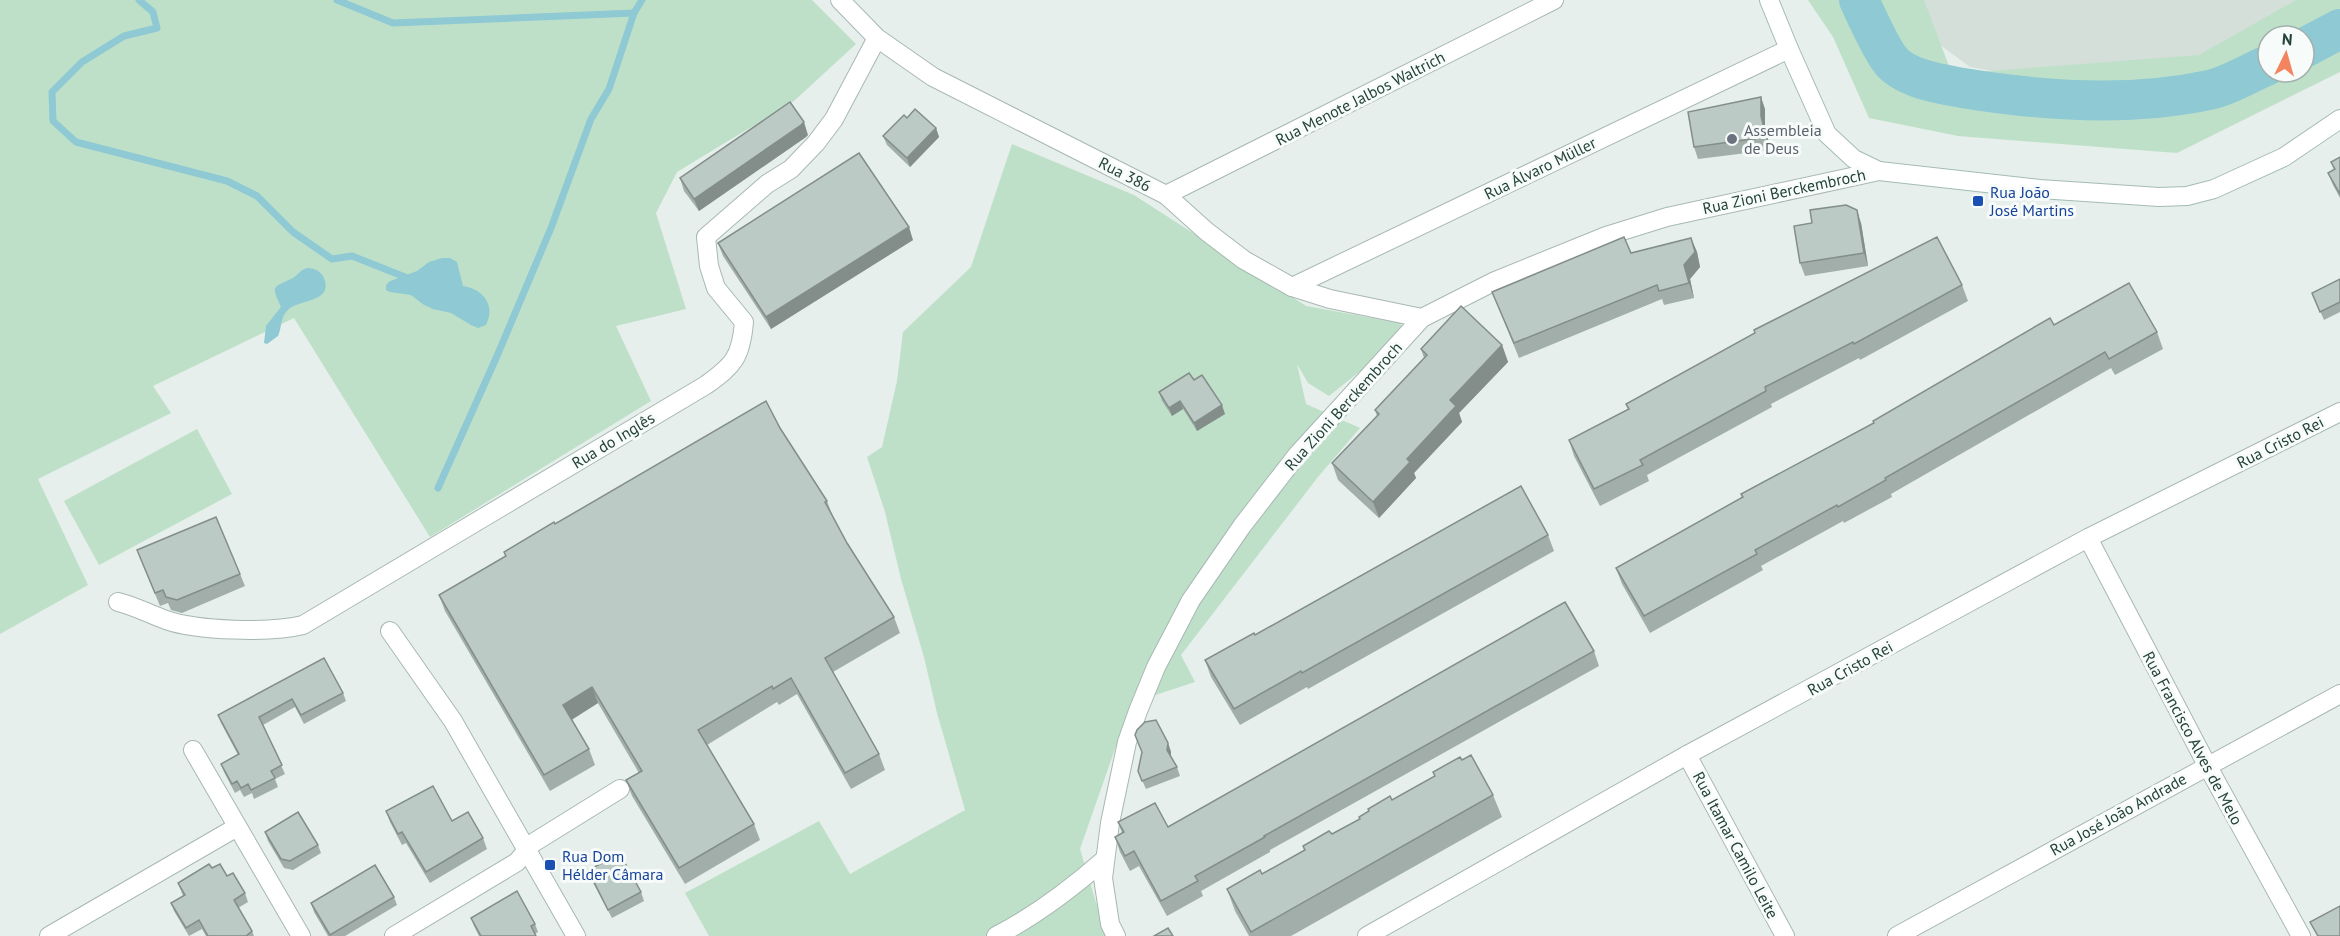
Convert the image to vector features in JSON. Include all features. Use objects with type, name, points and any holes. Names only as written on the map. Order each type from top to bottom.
[{"type":"street","name":"Rua 386","points":[[840,0],[877,38],[933,77],[1166,195],[1206,231],[1244,260],[1292,287],[1330,299],[1422,318]]},
{"type":"street","name":"Rua Menote Jalbos Waltrich","points":[[1166,195],[1554,0]]},
{"type":"street","points":[[1769,0],[1827,134],[1854,159],[1879,171],[2040,189],[2159,197],[2187,196],[2214,189],[2284,157],[2340,118]]},
{"type":"street","name":"Rua do Inglês","points":[[118,602],[138,607],[166,620],[187,625],[266,631],[303,625],[728,369],[738,358],[743,342],[744,322],[716,288],[709,266],[706,237],[767,184],[791,170],[816,142],[834,119],[877,38]]},
{"type":"street","name":"Rua Álvaro Müller","points":[[1292,287],[1789,49]]},
{"type":"street","name":"Rua Zioni Berckembroch","points":[[1116,936],[1110,924],[1103,878],[1110,823],[1127,742],[1156,668],[1191,600],[1242,526],[1297,455],[1422,318],[1495,281],[1636,226],[1667,217],[1879,171]]},
{"type":"street","name":"Rua Cristo Rei","points":[[1367,936],[1687,755],[2088,538],[2340,412]]},
{"type":"street","name":"Rua Francisco Alves de Melo","points":[[2088,538],[2207,765],[2301,936]]},
{"type":"street","points":[[390,631],[453,721],[576,936]]},
{"type":"street","name":"Rua José João Andrade","points":[[1897,936],[2340,694]]},
{"type":"street","points":[[193,750],[301,936]]},
{"type":"street","name":"Rua Itamar Camilo Leite","points":[[1687,755],[1785,936]]},
{"type":"street","points":[[394,936],[518,862],[533,843],[620,789]]},
{"type":"street","points":[[49,936],[237,827]]},
{"type":"street","points":[[996,936],[1048,906],[1105,859]]},
{"type":"shaded area","points":[[1887,0],[2336,0],[2291,24],[2256,24],[2256,43],[2221,62],[2007,74],[1970,67],[1889,7]]},
{"type":"green space","points":[[0,0],[812,0],[856,44],[794,101],[677,172],[656,213],[686,309],[616,326],[651,401],[430,537],[294,318],[153,386],[171,413],[38,479],[88,585],[0,634]]},
{"type":"green space","points":[[1808,0],[1924,0],[1952,74],[2199,55],[2296,0],[2340,0],[2340,72],[2316,84],[2316,24],[2256,24],[2256,84],[2316,84],[2177,153],[1958,136],[1869,118],[1833,37]]},
{"type":"green space","points":[[1012,144],[1134,195],[1306,306],[1400,323],[1403,327],[1403,337],[1329,396],[1308,383],[1297,364],[1306,404],[1360,428],[1318,477],[1181,655],[1195,682],[1131,703],[1080,849],[1106,936],[709,936],[685,893],[819,821],[850,874],[965,810],[901,579],[885,512],[867,457],[882,447],[897,381],[903,332],[971,267]]},
{"type":"green space","points":[[197,429],[232,494],[99,565],[64,501]]},
{"type":"water","points":[[442,258],[450,258],[457,262],[463,286],[482,294],[486,299],[489,318],[486,325],[478,328],[451,313],[424,305],[411,295],[386,290],[386,285],[390,281]]},
{"type":"water","points":[[307,268],[320,272],[323,276],[326,285],[324,291],[320,296],[288,310],[282,319],[278,336],[267,344],[264,343],[266,326],[281,307],[275,288]]},
{"type":"building","name":"Assembleia de Deus","points":[[1761,97],[1761,116],[1766,137],[1694,147],[1688,112]]},
{"type":"building","points":[[790,102],[804,122],[694,199],[680,178]]},
{"type":"building","points":[[915,109],[936,128],[907,158],[883,136],[904,115],[907,118]]},
{"type":"building","points":[[859,153],[909,227],[766,317],[718,243]]},
{"type":"building","points":[[2340,157],[2340,194],[2328,173],[2335,169],[2331,162]]},
{"type":"building","points":[[1846,205],[1857,210],[1864,253],[1800,263],[1794,226],[1812,223],[1810,210]]},
{"type":"building","points":[[1624,237],[1631,253],[1691,238],[1695,252],[1684,265],[1689,283],[1659,291],[1657,285],[1514,343],[1492,292]]},
{"type":"building","points":[[1937,237],[1962,285],[1854,344],[1853,342],[1765,387],[1766,391],[1640,460],[1643,465],[1594,489],[1569,440],[1629,409],[1626,404],[1755,333],[1754,330]]},
{"type":"building","points":[[2340,279],[2340,302],[2320,312],[2312,293]]},
{"type":"building","points":[[2129,283],[2157,332],[2109,359],[2105,352],[1885,478],[1886,480],[1755,550],[1757,554],[1644,616],[1616,568],[1743,497],[1741,494],[1874,423],[1873,421],[2050,318],[2054,325]]},
{"type":"building","points":[[1461,306],[1502,345],[1450,400],[1456,406],[1407,459],[1410,462],[1373,502],[1332,463],[1379,414],[1375,410],[1427,355],[1421,349]]},
{"type":"building","points":[[1189,373],[1194,380],[1202,375],[1222,405],[1194,423],[1180,401],[1169,408],[1159,392]]},
{"type":"building","points":[[766,401],[780,428],[827,501],[825,502],[847,543],[894,617],[825,658],[879,754],[845,773],[791,678],[773,689],[772,686],[698,730],[754,824],[679,868],[626,780],[642,771],[592,687],[563,705],[589,749],[544,775],[439,595],[506,556],[504,552],[554,522],[555,524]]},
{"type":"building","points":[[1521,486],[1548,535],[1234,709],[1205,660],[1254,633],[1255,635]]},
{"type":"building","points":[[216,517],[240,574],[177,600],[166,597],[163,590],[155,593],[137,550]]},
{"type":"building","points":[[1565,602],[1594,651],[1195,876],[1198,881],[1161,901],[1134,851],[1125,856],[1115,837],[1124,832],[1118,822],[1155,803],[1168,827]]},
{"type":"building","points":[[324,658],[343,693],[301,715],[292,699],[259,717],[282,765],[271,771],[275,778],[251,790],[248,784],[241,788],[237,781],[232,784],[221,764],[239,754],[218,715]]},
{"type":"building","points":[[1156,720],[1168,743],[1167,750],[1177,767],[1142,781],[1138,771],[1142,752],[1135,735],[1145,722]]},
{"type":"building","points":[[1471,755],[1493,795],[1251,932],[1227,889],[1260,870],[1262,874],[1305,850],[1303,846],[1329,831],[1332,834],[1360,819],[1359,817],[1369,811],[1368,809],[1390,796],[1392,800],[1435,776],[1433,772],[1460,757],[1462,760]]},
{"type":"building","points":[[433,786],[452,821],[468,812],[483,838],[426,872],[402,832],[398,834],[386,811]]},
{"type":"building","points":[[298,812],[318,845],[290,861],[281,859],[265,832]]},
{"type":"building","points":[[620,854],[641,892],[608,910],[588,870]]},
{"type":"building","points":[[209,864],[212,868],[220,864],[227,876],[233,873],[245,893],[234,900],[252,931],[246,936],[208,936],[199,920],[186,928],[171,903],[185,895],[178,883]]},
{"type":"building","points":[[375,865],[394,897],[330,935],[311,903]]},
{"type":"building","points":[[517,891],[535,924],[531,926],[536,936],[481,936],[471,918]]},
{"type":"building","points":[[2340,906],[2340,936],[2318,936],[2310,922]]},
{"type":"building","points":[[1168,928],[1173,936],[1154,936]]},
{"type":"waterway","points":[[139,0],[153,12],[157,28],[124,36],[82,62],[52,92],[53,121],[76,142],[227,181],[257,196],[293,232],[332,259],[352,256],[405,277]]},
{"type":"waterway","points":[[337,0],[393,23],[634,13]]},
{"type":"waterway","points":[[438,488],[551,228],[591,119],[609,89],[634,13],[642,0]]},
{"type":"waterway","points":[[1859,0],[1883,49],[1897,67],[1924,80],[1945,85],[1993,93],[2055,99],[2148,99],[2216,88],[2256,71]]},
{"type":"waterway","points":[[2316,42],[2340,29]]},
{"type":"place","name":"Assembleia de Deus","points":[[1732,139]]},
{"type":"place","name":"Rua João José Martins","points":[[1978,201]]},
{"type":"place","name":"Rua Dom Hélder Câmara","points":[[550,865]]}]
